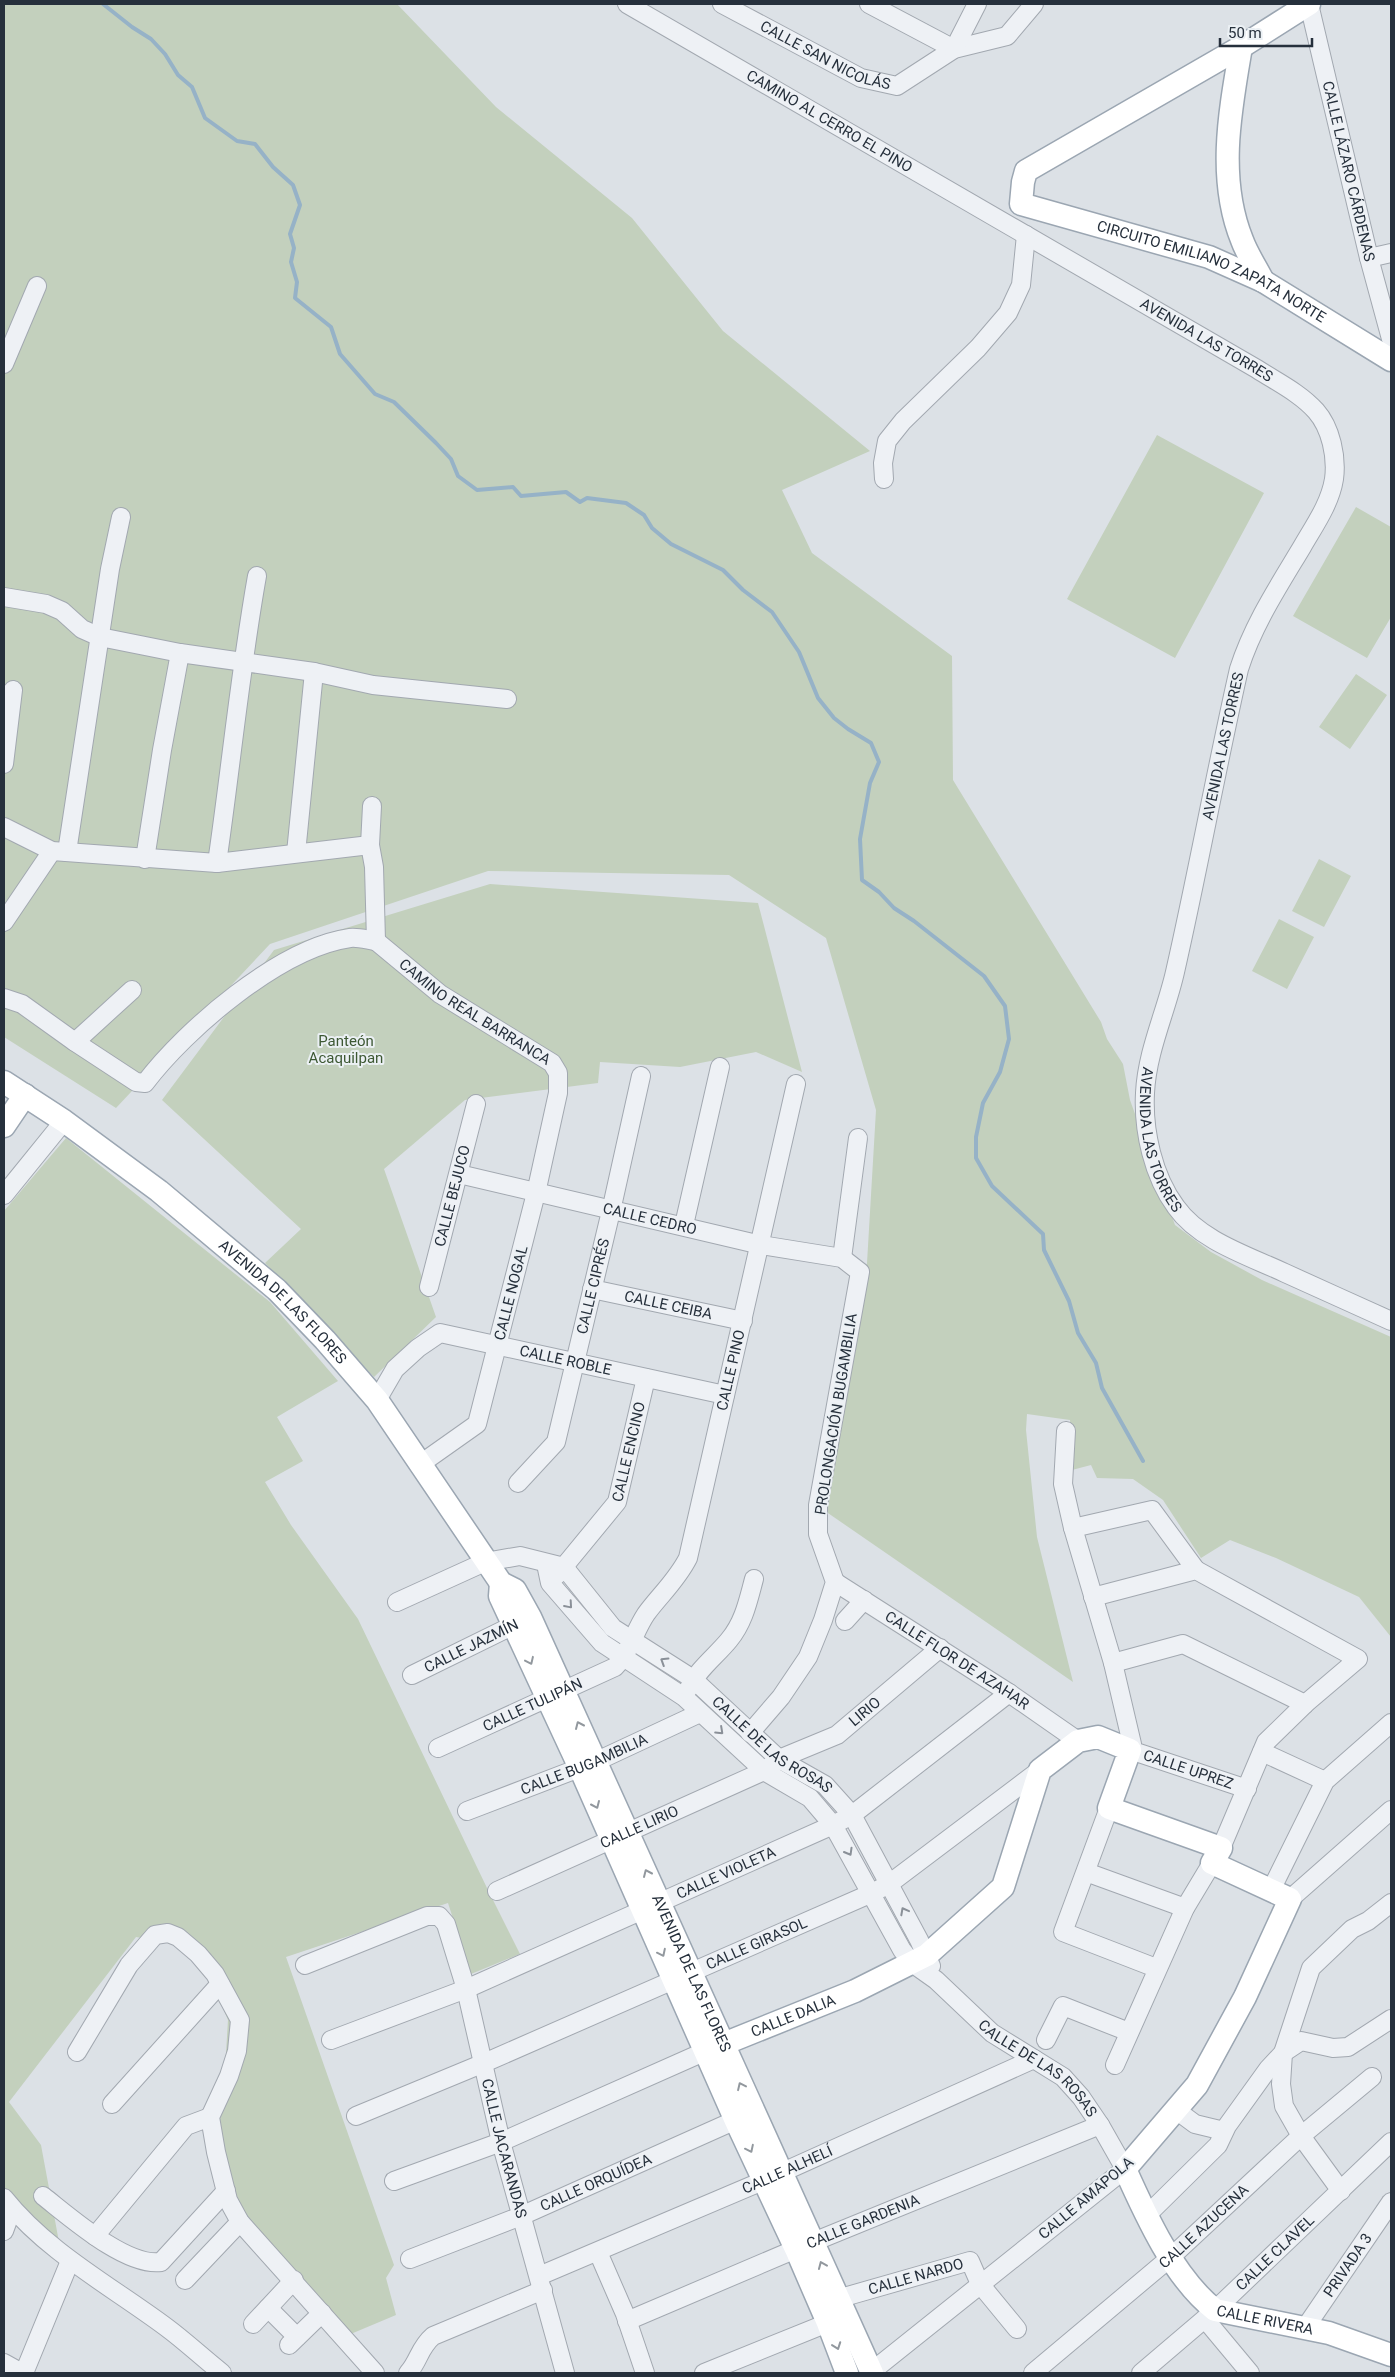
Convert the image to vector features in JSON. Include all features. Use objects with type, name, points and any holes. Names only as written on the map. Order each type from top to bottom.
[{"type":"main road","points":[[1021,204],[1026,171],[1241,47],[1309,4]]},
{"type":"main road","points":[[1241,47],[1231,104],[1227,157],[1230,199],[1242,240],[1263,281]]},
{"type":"main road","name":"CIRCUITO EMILIANO ZAPATA NORTE","points":[[1021,204],[1210,257],[1263,281],[1391,360]]},
{"type":"main road","name":"AVENIDA DE LAS FLORES","points":[[4,1082],[64,1121],[159,1191],[277,1290],[326,1340],[377,1400],[501,1584],[500,1596],[522,1622],[620,1835],[804,2246],[837,2313],[872,2373]]},
{"type":"main road","points":[[4,1126],[25,1095]]},
{"type":"main road","points":[[1078,1741],[1098,1737],[1130,1750],[1109,1808],[1217,1856],[1280,1895]]},
{"type":"main road","name":"CALLE GIRASOL","points":[[1040,1770],[1078,1741]]},
{"type":"main road","name":"CALLE DALIA","points":[[714,2048],[855,1992],[919,1959],[1003,1887],[1040,1770]]},
{"type":"main road","name":"CALLE AMAPOLA","points":[[1124,2169],[1198,2085],[1245,1997],[1280,1895]]},
{"type":"main road","name":"CALLE RIVERA","points":[[1124,2169],[1146,2216],[1210,2315],[1229,2314],[1305,2328],[1389,2350]]},
{"type":"main road","name":"AVENIDA DE LAS FLORES","points":[[837,2313],[847,2373]]},
{"type":"street","name":"CAMINO AL CERRO EL PINO","points":[[627,4],[1010,225]]},
{"type":"street","name":"CALLE SAN NICOLÁS","points":[[722,4],[861,78],[897,86],[954,49]]},
{"type":"street","points":[[954,49],[977,4]]},
{"type":"street","points":[[873,5],[954,49],[1008,36],[1034,4]]},
{"type":"street","name":"CALLE LÁZARO CÁRDENAS","points":[[1309,4],[1369,258],[1391,339]]},
{"type":"street","points":[[1010,225],[1021,204]]},
{"type":"street","name":"AVENIDA LAS TORRES","points":[[1010,225],[1300,396],[1317,412],[1328,432],[1334,457],[1334,480],[1323,511],[1257,622],[1239,669],[1175,974],[1156,1034],[1145,1091],[1146,1117],[1150,1146],[1161,1181],[1176,1208],[1194,1227],[1232,1248],[1391,1321]]},
{"type":"street","points":[[884,480],[883,463],[886,441],[902,421],[978,348],[1008,314],[1021,285],[1026,235]]},
{"type":"street","points":[[1369,258],[1391,253]]},
{"type":"street","points":[[4,364],[37,286]]},
{"type":"street","points":[[4,922],[60,851],[100,637],[113,552],[121,517]]},
{"type":"street","points":[[217,862],[232,757],[242,662],[257,576]]},
{"type":"street","points":[[4,597],[46,604],[62,611],[82,629],[100,637],[180,653],[314,672],[373,685],[507,698]]},
{"type":"street","points":[[145,859],[180,653]]},
{"type":"street","points":[[296,853],[314,672]]},
{"type":"street","points":[[4,764],[13,690]]},
{"type":"street","points":[[4,998],[22,1004],[136,1082],[145,1083],[218,1007],[294,956],[321,945],[351,937],[376,941],[374,867],[370,845],[372,806]]},
{"type":"street","points":[[4,827],[60,851],[145,859],[217,862],[370,845]]},
{"type":"street","name":"CAMINO REAL BARRANCA","points":[[376,941],[440,994],[552,1063],[558,1073],[558,1093]]},
{"type":"street","points":[[75,1042],[132,990]]},
{"type":"street","points":[[684,1225],[720,1067]]},
{"type":"street","name":"CALLE CIPRÉS","points":[[518,1483],[556,1442],[612,1211],[641,1076]]},
{"type":"street","name":"CALLE PINO","points":[[624,1658],[646,1614],[681,1573],[688,1558],[761,1245],[796,1084]]},
{"type":"street","name":"CALLE NOGAL","points":[[419,1465],[477,1424],[536,1193],[558,1093]]},
{"type":"street","name":"CALLE BEJUCO","points":[[429,1288],[476,1104]]},
{"type":"street","points":[[4,1195],[64,1121]]},
{"type":"street","points":[[842,1258],[858,1138]]},
{"type":"street","name":"CALLE CEDRO","points":[[459,1174],[612,1211],[684,1225],[761,1245],[842,1258]]},
{"type":"street","name":"PROLONGACIÓN BUGAMBILIA","points":[[835,1582],[818,1534],[818,1505],[860,1272],[842,1258]]},
{"type":"street","name":"CALLE CEIBA","points":[[592,1288],[743,1321]]},
{"type":"street","name":"CALLE ROBLE","points":[[377,1400],[395,1369],[418,1348],[440,1333],[498,1344],[725,1395]]},
{"type":"street","name":"CALLE ENCINO","points":[[550,1583],[617,1502],[646,1378]]},
{"type":"street","points":[[1066,1431],[1063,1484],[1073,1528],[1113,1663],[1132,1744],[1130,1750]]},
{"type":"street","points":[[1073,1528],[1152,1510],[1196,1570],[1358,1659],[1305,1704],[1266,1742],[1217,1856],[1185,1908],[1156,1968],[1115,2065]]},
{"type":"street","points":[[397,1602],[485,1562],[520,1556],[564,1567]]},
{"type":"street","name":"CALLE DE LAS ROSAS","points":[[546,1564],[550,1583],[602,1643],[684,1697],[764,1771],[810,1798],[833,1825],[902,1950],[919,1959]]},
{"type":"street","name":"CALLE DE LAS ROSAS","points":[[564,1567],[614,1628],[694,1679],[779,1759],[825,1785],[852,1814],[889,1884],[919,1959],[936,1980],[992,2033],[1063,2077],[1081,2097],[1100,2125],[1124,2169]]},
{"type":"street","points":[[1093,1597],[1196,1570]]},
{"type":"street","points":[[684,1697],[694,1679],[730,1639],[745,1614],[754,1579]]},
{"type":"street","points":[[750,1733],[780,1697],[808,1657],[823,1620],[835,1582]]},
{"type":"street","name":"CALLE FLOR DE AZAHAR","points":[[835,1582],[1009,1693],[1078,1741]]},
{"type":"street","points":[[845,1621],[864,1600]]},
{"type":"street","name":"CALLE JAZMÍN","points":[[412,1675],[522,1622]]},
{"type":"street","points":[[1113,1663],[1183,1644],[1305,1704]]},
{"type":"street","name":"LIRIO","points":[[779,1759],[837,1735],[940,1648]]},
{"type":"street","name":"CALLE TULIPÁN","points":[[438,1748],[614,1667],[624,1658]]},
{"type":"street","name":"CALLE VIOLETA","points":[[331,2040],[466,1989],[833,1825],[852,1814],[1009,1693]]},
{"type":"street","name":"CALLE BUGAMBILIA","points":[[467,1811],[588,1765],[700,1713]]},
{"type":"street","points":[[1280,1895],[1325,1781],[1391,1723]]},
{"type":"street","name":"CALLE UPREZ","points":[[1130,1750],[1247,1789]]},
{"type":"street","points":[[1262,1752],[1325,1781]]},
{"type":"street","name":"CALLE LIRIO","points":[[497,1891],[764,1771],[779,1759]]},
{"type":"street","name":"CALLE GIRASOL","points":[[356,2116],[484,2063],[872,1893],[889,1884],[1040,1770]]},
{"type":"street","points":[[1109,1808],[1063,1932],[1156,1968]]},
{"type":"street","points":[[1280,1895],[1391,1810]]},
{"type":"street","points":[[1086,1872],[1185,1908]]},
{"type":"street","points":[[1341,2191],[1301,2136],[1284,2106],[1281,2084],[1283,2054],[1311,1968],[1352,1929],[1368,1922],[1391,1903]]},
{"type":"street","name":"CALLE JACARANDAS","points":[[305,1965],[427,1916],[439,1916],[446,1924],[466,1989],[501,2142],[541,2283],[559,2371]]},
{"type":"street","points":[[77,2052],[129,1965],[155,1935],[168,1933],[178,1937],[198,1954],[216,1974],[240,2020],[238,2043],[229,2076],[210,2117],[228,2200],[240,2222],[294,2280],[375,2373]]},
{"type":"street","points":[[112,2104],[220,1984]]},
{"type":"street","points":[[1046,2040],[1064,2006],[1129,2032]]},
{"type":"street","points":[[1146,2216],[1218,2145],[1224,2132],[1268,2069],[1283,2054],[1301,2041],[1333,2048],[1348,2047],[1391,2019]]},
{"type":"street","name":"CALLE DALIA","points":[[394,2181],[501,2142],[714,2048]]},
{"type":"street","name":"CALLE ALHELÍ","points":[[408,2373],[415,2366],[424,2344],[433,2336],[541,2283],[598,2252],[1034,2059]]},
{"type":"street","name":"CALLE AZUCENA","points":[[1033,2373],[1171,2257],[1301,2136],[1372,2077]]},
{"type":"street","points":[[1176,2110],[1195,2124],[1224,2132]]},
{"type":"street","points":[[95,2236],[186,2126],[210,2117]]},
{"type":"street","name":"CALLE ORQUÍDEA","points":[[410,2259],[521,2216],[745,2117]]},
{"type":"street","name":"CALLE GARDENIA","points":[[627,2321],[804,2246],[1100,2125]]},
{"type":"street","name":"CALLE CLAVEL","points":[[1141,2373],[1210,2315],[1391,2142]]},
{"type":"street","name":"CALLE AMAPOLA","points":[[872,2373],[1124,2169]]},
{"type":"street","points":[[43,2196],[115,2249],[153,2263],[161,2262],[226,2191]]},
{"type":"street","name":"PRIVADA 3","points":[[1305,2328],[1391,2202]]},
{"type":"street","points":[[4,2231],[8,2204]]},
{"type":"street","points":[[8,2204],[70,2260],[167,2327],[222,2373]]},
{"type":"street","points":[[185,2280],[240,2222]]},
{"type":"street","points":[[598,2252],[627,2321],[646,2373]]},
{"type":"street","points":[[4,2363],[23,2373],[70,2260]]},
{"type":"street","name":"CALLE NARDO","points":[[704,2373],[837,2313],[970,2261],[980,2284]]},
{"type":"street","points":[[253,2324],[294,2280]]},
{"type":"street","points":[[980,2284],[1017,2329]]},
{"type":"street","points":[[268,2308],[293,2341],[322,2313]]},
{"type":"street","points":[[1210,2315],[1250,2373]]},
{"type":"green space","points":[[4,4],[397,4],[496,107],[632,218],[723,331],[870,451],[782,490],[812,553],[952,656],[953,780],[1101,1022],[1107,1039],[1123,1064],[1130,1100],[1175,1225],[1211,1252],[1262,1280],[1391,1337],[1391,1637],[1359,1597],[1276,1558],[1230,1540],[1201,1558],[1163,1500],[1133,1479],[1097,1478],[1091,1465],[1072,1470],[1070,1420],[1027,1414],[1026,1430],[1037,1537],[1073,1682],[825,1511],[867,1263],[876,1110],[826,938],[729,875],[488,871],[270,944],[116,1108],[4,1037]]},
{"type":"green space","points":[[1157,435],[1264,493],[1175,658],[1067,599]]},
{"type":"green space","points":[[1356,507],[1391,527],[1391,617],[1367,658],[1293,616]]},
{"type":"green space","points":[[1356,674],[1387,695],[1350,749],[1319,727]]},
{"type":"green space","points":[[1319,859],[1351,876],[1324,927],[1292,911]]},
{"type":"green space","name":"Panteón Acaquilpan","points":[[490,884],[758,903],[802,1072],[756,1052],[680,1067],[600,1062],[598,1083],[465,1100],[384,1169],[436,1317],[374,1377],[265,1263],[301,1229],[162,1100],[274,950]]},
{"type":"green space","points":[[1279,919],[1314,937],[1287,989],[1252,971]]},
{"type":"green space","points":[[66,1138],[270,1302],[338,1381],[277,1417],[303,1461],[265,1482],[291,1525],[358,1619],[520,1954],[471,1974],[448,1903],[286,1957],[394,2265],[386,2278],[396,2315],[346,2336],[248,2225],[217,2144],[224,2087],[228,2020],[198,1948],[136,1937],[9,2102],[41,2145],[59,2242],[4,2200],[4,1211]]},
{"type":"waterway","points":[[103,4],[151,39],[165,54],[178,75],[192,87],[205,118],[237,141],[255,144],[273,167],[293,185],[300,205],[290,234],[294,248],[291,262],[297,282],[295,298],[331,327],[340,354],[375,394],[394,402],[436,443],[451,459],[458,476],[477,490],[513,487],[521,496],[566,492],[580,502],[587,498],[626,503],[644,515],[652,528],[671,544],[723,570],[743,590],[772,612],[799,652],[818,698],[834,718],[871,743],[879,762],[870,783],[860,839],[862,880],[879,892],[894,908],[914,921],[984,976],[1005,1006],[1009,1039],[1000,1072],[983,1103],[976,1137],[976,1158],[992,1186],[1043,1234],[1044,1250],[1069,1301],[1078,1333],[1096,1363],[1102,1388],[1143,1461]]}]
